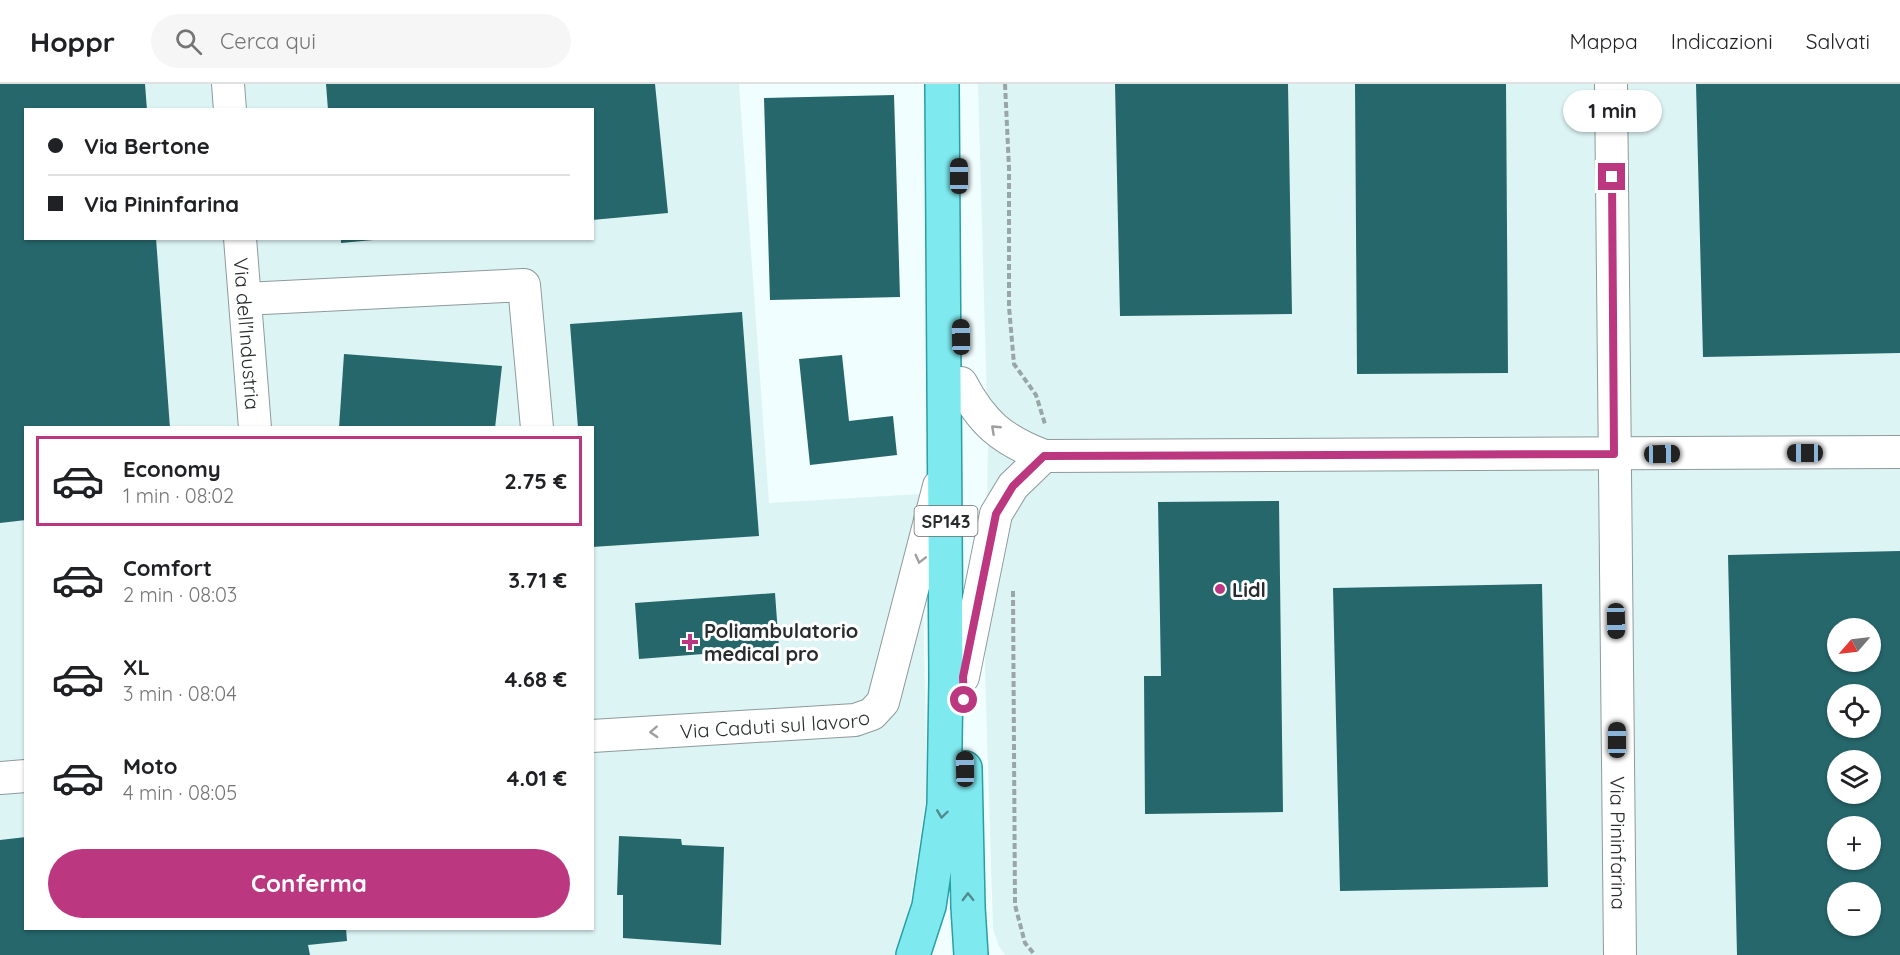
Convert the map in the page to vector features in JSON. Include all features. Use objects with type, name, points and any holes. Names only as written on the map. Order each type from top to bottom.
[{"type":"main road","name":"SP143","points":[[913,955],[929,906],[944,805],[946,678],[942,84]]},
{"type":"main road","name":"SP143","points":[[958,84],[963,677],[968,907],[972,955]]},
{"type":"street","points":[[228,84],[230,108]]},
{"type":"street","name":"Via Pininfarina","points":[[1611,84],[1620,955]]},
{"type":"street","name":"Via dell'Industria","points":[[240,240],[255,426]]},
{"type":"street","points":[[245,299],[524,285],[537,426]]},
{"type":"street","points":[[961,383],[981,415],[1007,440],[1044,456],[1900,452]]},
{"type":"street","points":[[963,677],[996,514],[1013,486],[1044,456]]},
{"type":"street","name":"Via Caduti sul lavoro","points":[[594,736],[855,720],[872,714],[883,702],[945,462]]},
{"type":"street","points":[[0,778],[24,776]]},
{"type":"shaded area","points":[[0,84],[739,84],[769,503],[921,494],[927,792],[904,941],[895,955],[0,955]]},
{"type":"shaded area","points":[[978,84],[1900,84],[1900,955],[1005,955],[993,929],[985,670],[988,439]]},
{"type":"building","points":[[0,84],[145,84],[147,108],[24,108],[24,240],[156,240],[170,426],[24,426],[24,520],[0,523]]},
{"type":"building","points":[[326,84],[655,84],[668,213],[594,220],[594,108],[328,108]]},
{"type":"building","points":[[1115,84],[1288,84],[1292,314],[1120,316]]},
{"type":"building","points":[[1355,84],[1506,84],[1508,373],[1357,374]]},
{"type":"building","points":[[1696,84],[1900,84],[1900,353],[1703,357]]},
{"type":"building","points":[[894,95],[900,297],[770,300],[764,98]]},
{"type":"building","points":[[341,240],[373,240],[341,243]]},
{"type":"building","points":[[742,312],[759,536],[594,547],[594,426],[578,426],[570,324]]},
{"type":"building","points":[[344,354],[502,366],[495,426],[339,426]]},
{"type":"building","points":[[842,355],[849,421],[893,416],[897,455],[810,465],[799,359]]},
{"type":"building","name":"Lidl","points":[[1279,501],[1283,812],[1145,814],[1144,676],[1161,676],[1158,502]]},
{"type":"building","points":[[1900,551],[1900,955],[1737,955],[1728,555]]},
{"type":"building","points":[[1542,584],[1548,887],[1340,891],[1333,588]]},
{"type":"building","points":[[775,593],[779,648],[639,659],[635,603]]},
{"type":"building","points":[[619,836],[681,839],[682,845],[724,847],[721,945],[623,938],[623,895],[617,895]]},
{"type":"building","points":[[24,837],[24,930],[346,930],[347,941],[308,945],[310,955],[0,955],[0,840]]},
{"type":"place","name":"Lidl","points":[[1220,589]]},
{"type":"place","name":"Poliambulatorio medical pro","points":[[690,642]]},
{"type":"route","points":[[964,700],[963,677],[996,514],[1013,486],[1044,456],[1614,454],[1612,177]]}]
